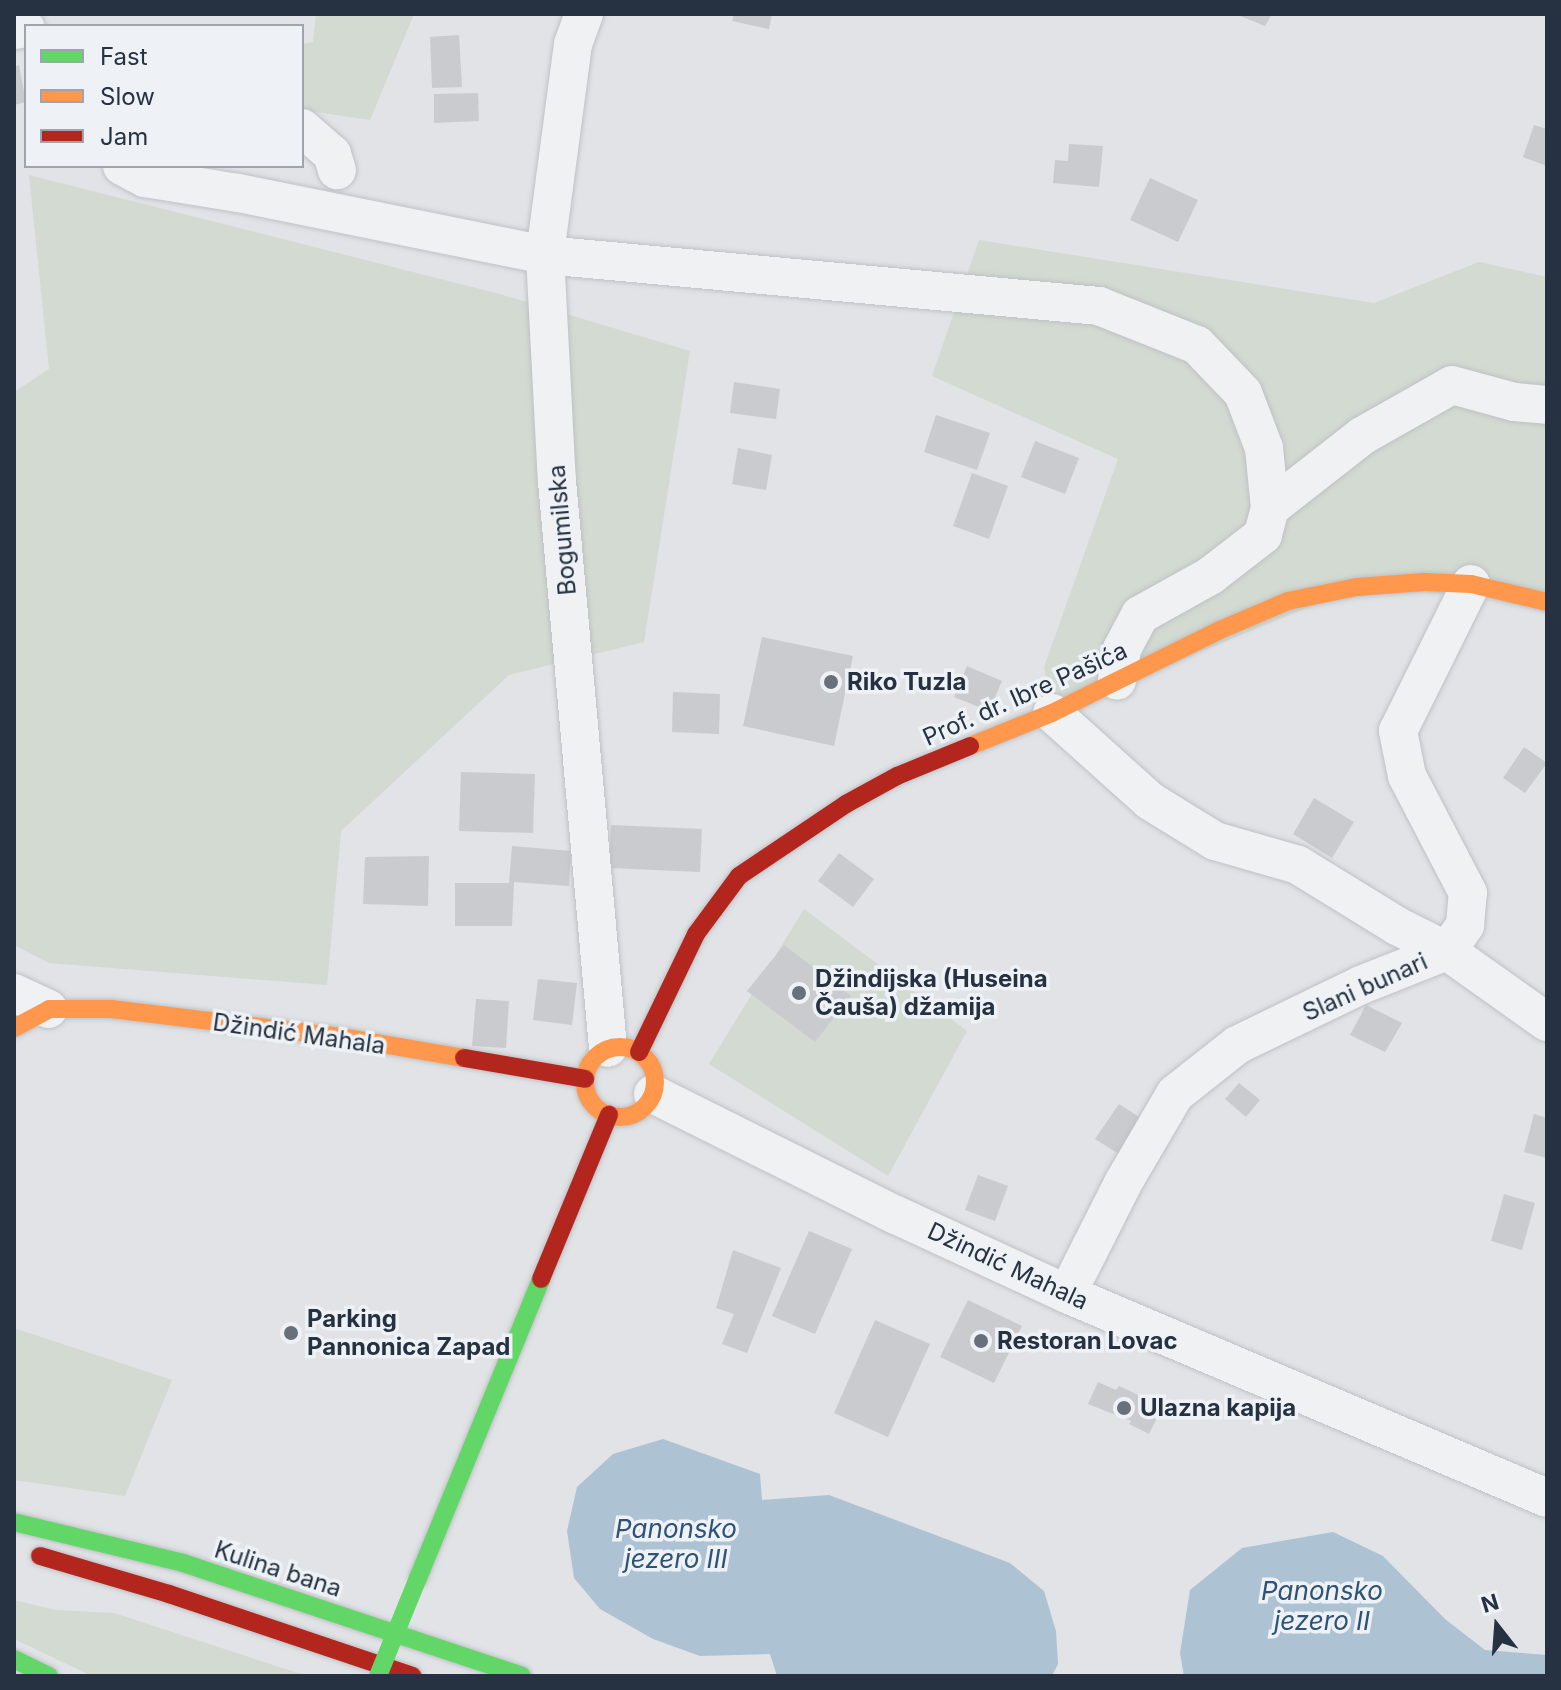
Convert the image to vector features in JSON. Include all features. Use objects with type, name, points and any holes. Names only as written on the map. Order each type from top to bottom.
[{"type":"street","name":"Bogumilska","points":[[584,14],[573,44],[545,255],[557,481],[623,1050]]},
{"type":"street","points":[[304,130],[332,154],[337,170]]},
{"type":"street","points":[[126,168],[145,178],[238,193],[545,255],[1099,306],[1197,345],[1243,393],[1264,448],[1270,508],[1263,535],[1210,576],[1140,615],[1122,649],[1117,681]]},
{"type":"street","points":[[1270,508],[1362,436],[1452,385],[1514,402],[1547,405]]},
{"type":"street","name":"Prof. dr. Ibre Pašića","points":[[623,1050],[696,934],[739,876],[846,804],[897,776],[1052,713],[1288,601],[1357,587],[1424,582],[1471,584],[1547,602]]},
{"type":"street","name":"Slani bunari","points":[[1067,1294],[1123,1183],[1175,1094],[1237,1045],[1361,985],[1447,951],[1465,925],[1468,893],[1407,776],[1398,731],[1471,584]]},
{"type":"street","points":[[1052,713],[1150,801],[1215,841],[1298,865],[1397,926],[1447,951],[1547,1022]]},
{"type":"street","name":"Džindić Mahala","points":[[14,993],[49,1009],[111,1009],[341,1037],[585,1079]]},
{"type":"street","points":[[14,1028],[49,1009]]},
{"type":"street","points":[[623,1050],[654,1070],[653,1094],[639,1112],[627,1116],[609,1115],[594,1106],[588,1097],[585,1079],[590,1062],[623,1050]]},
{"type":"street","name":"Džindić Mahala","points":[[653,1094],[896,1215],[1067,1294],[1547,1498]]},
{"type":"street","points":[[378,1676],[609,1115]]},
{"type":"street","name":"Kulina bana","points":[[14,1522],[183,1563],[522,1676]]},
{"type":"street","points":[[31,1555],[169,1594],[413,1676]]},
{"type":"street","points":[[14,1659],[49,1676]]},
{"type":"shaded area","points":[[316,14],[414,14],[370,120],[304,110],[304,44],[313,42]]},
{"type":"shaded area","points":[[29,175],[496,293],[690,351],[644,642],[509,675],[341,831],[327,985],[49,963],[14,945],[14,392],[49,369]]},
{"type":"shaded area","points":[[979,240],[1374,303],[1479,262],[1547,277],[1547,602],[1357,587],[1052,713],[1044,667],[1118,459],[932,376]]},
{"type":"shaded area","points":[[804,909],[967,1031],[888,1176],[709,1064]]},
{"type":"shaded area","points":[[14,1328],[172,1380],[125,1496],[14,1480]]},
{"type":"shaded area","points":[[14,1600],[55,1610],[114,1613],[307,1676],[92,1676],[14,1639]]},
{"type":"water","name":"Panonsko jezero III","points":[[663,1439],[760,1474],[762,1500],[829,1495],[1010,1563],[1044,1591],[1056,1631],[1058,1664],[1052,1676],[777,1676],[770,1654],[700,1656],[653,1639],[600,1609],[574,1578],[567,1531],[577,1487],[613,1454]]},
{"type":"water","name":"Panonsko jezero II","points":[[1333,1532],[1383,1556],[1445,1619],[1485,1650],[1547,1655],[1547,1676],[1184,1676],[1180,1653],[1190,1590],[1242,1548]]},
{"type":"building","points":[[734,14],[772,14],[769,29],[732,21]]},
{"type":"building","points":[[1235,14],[1272,14],[1265,26]]},
{"type":"building","points":[[459,35],[462,87],[432,88],[430,37]]},
{"type":"building","points":[[19,65],[24,102],[14,105],[14,67]]},
{"type":"building","points":[[478,93],[479,121],[434,123],[434,94]]},
{"type":"building","points":[[1534,125],[1547,129],[1547,166],[1523,157]]},
{"type":"building","points":[[1069,144],[1103,146],[1099,187],[1053,183],[1055,160],[1068,161]]},
{"type":"building","points":[[1150,178],[1198,200],[1178,242],[1130,220]]},
{"type":"building","points":[[734,382],[780,389],[776,419],[730,413]]},
{"type":"building","points":[[936,415],[990,433],[977,470],[924,452]]},
{"type":"building","points":[[1035,441],[1079,458],[1065,494],[1021,477]]},
{"type":"building","points":[[738,448],[772,455],[766,490],[732,484]]},
{"type":"building","points":[[972,473],[1008,486],[989,539],[953,526]]},
{"type":"building","points":[[762,637],[853,656],[834,746],[743,726]]},
{"type":"building","points":[[967,666],[1002,681],[989,711],[954,697]]},
{"type":"building","points":[[673,692],[720,694],[719,734],[672,732]]},
{"type":"building","points":[[1524,747],[1547,763],[1525,793],[1503,778]]},
{"type":"building","points":[[461,772],[535,774],[533,833],[459,831]]},
{"type":"building","points":[[1314,798],[1354,822],[1332,858],[1293,834]]},
{"type":"building","points":[[611,825],[702,829],[700,872],[609,868]]},
{"type":"building","points":[[512,846],[571,851],[569,886],[514,882],[512,926],[455,926],[455,883],[509,883]]},
{"type":"building","points":[[839,853],[874,879],[853,907],[818,881]]},
{"type":"building","points":[[429,856],[428,906],[363,904],[365,857]]},
{"type":"building","name":"Džindijska (Huseina Čauša) džamija","points":[[784,945],[851,996],[815,1042],[747,991]]},
{"type":"building","points":[[538,979],[577,983],[572,1025],[533,1020]]},
{"type":"building","points":[[476,999],[509,1001],[506,1048],[472,1046]]},
{"type":"building","points":[[1366,1005],[1402,1023],[1385,1052],[1350,1035]]},
{"type":"building","points":[[1239,1083],[1260,1100],[1246,1117],[1225,1099]]},
{"type":"building","points":[[1119,1104],[1147,1122],[1125,1158],[1095,1139]]},
{"type":"building","points":[[1534,1114],[1547,1118],[1547,1158],[1524,1152]]},
{"type":"building","points":[[978,1175],[1008,1186],[995,1221],[965,1210]]},
{"type":"building","points":[[1504,1194],[1535,1203],[1522,1250],[1491,1241]]},
{"type":"building","points":[[809,1231],[852,1249],[815,1334],[772,1316]]},
{"type":"building","points":[[733,1250],[781,1268],[747,1353],[722,1344],[734,1314],[716,1308]]},
{"type":"building","name":"Restoran Lovac","points":[[968,1300],[1022,1326],[994,1383],[940,1357]]},
{"type":"building","points":[[875,1320],[930,1344],[888,1437],[834,1413]]},
{"type":"building","name":"Ulazna kapija","points":[[1098,1382],[1116,1390],[1119,1386],[1145,1398],[1143,1404],[1160,1412],[1149,1434],[1129,1424],[1131,1421],[1088,1404]]},
{"type":"traffic: fast","points":[[418,1578],[541,1279]]},
{"type":"traffic: fast","points":[[14,1522],[183,1563],[522,1676]]},
{"type":"traffic: fast","points":[[378,1676],[418,1578]]},
{"type":"traffic: fast","points":[[14,1659],[49,1676]]},
{"type":"traffic: slow","points":[[970,746],[1052,713],[1220,630],[1288,601],[1357,587],[1424,582],[1471,584],[1547,602]]},
{"type":"traffic: slow","points":[[14,1028],[49,1009],[111,1009],[341,1037],[464,1058]]},
{"type":"traffic: slow","points":[[620,1047],[645,1057],[655,1082],[645,1107],[620,1117],[595,1107],[585,1082],[595,1057],[620,1047]]},
{"type":"traffic: jam","points":[[639,1052],[696,934],[739,876],[846,804],[897,776],[970,746]]},
{"type":"traffic: jam","points":[[464,1058],[585,1079]]},
{"type":"traffic: jam","points":[[541,1279],[609,1115]]},
{"type":"traffic: jam","points":[[40,1556],[169,1594],[413,1676]]},
{"type":"place","name":"Riko Tuzla","points":[[831,682]]},
{"type":"place","name":"Džindijska (Huseina Čauša) džamija","points":[[799,993]]},
{"type":"place","name":"Parking Pannonica Zapad","points":[[291,1333]]},
{"type":"place","name":"Restoran Lovac","points":[[981,1341]]},
{"type":"place","name":"Ulazna kapija","points":[[1124,1408]]}]
